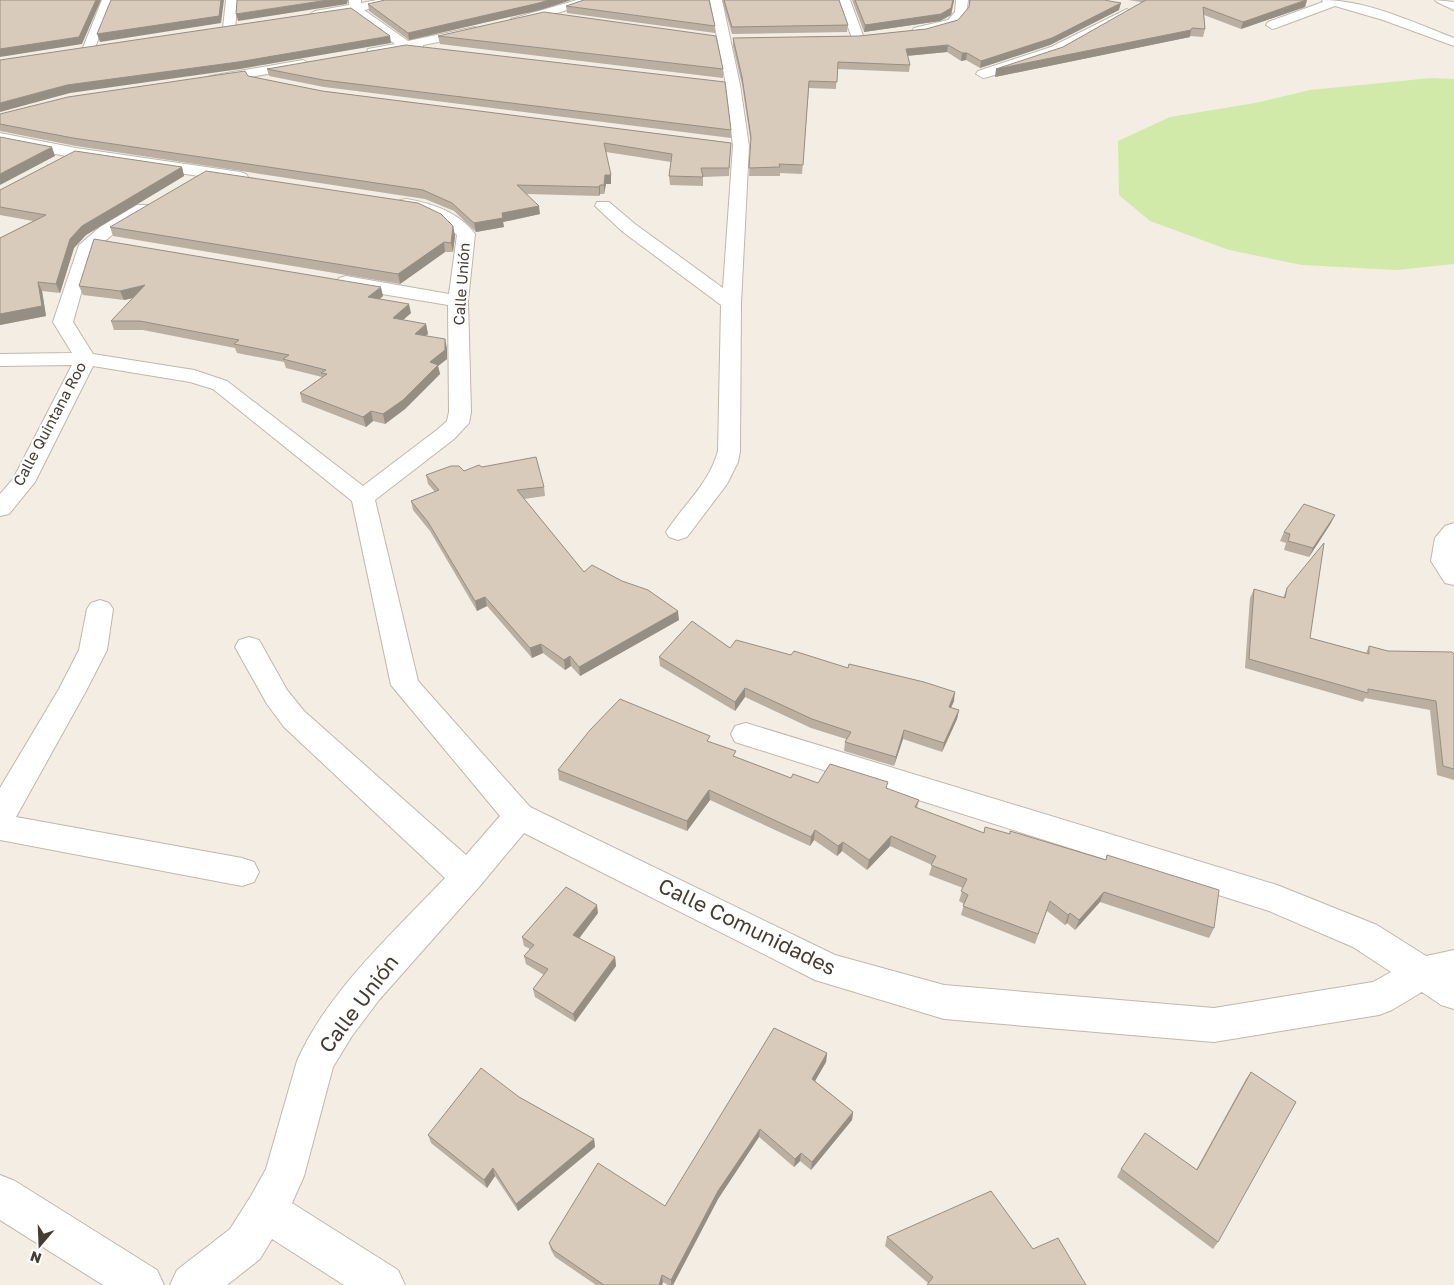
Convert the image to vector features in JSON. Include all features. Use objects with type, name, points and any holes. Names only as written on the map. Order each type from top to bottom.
[{"type":"street","points":[[107,47],[83,51],[108,0]]},
{"type":"street","points":[[229,28],[232,0]]},
{"type":"street","points":[[307,16],[355,4],[396,0]]},
{"type":"street","points":[[504,24],[543,15],[589,0]]},
{"type":"street","points":[[678,532],[727,465],[729,451],[731,303],[741,146],[728,84],[724,39],[716,0]]},
{"type":"street","points":[[844,0],[858,38]]},
{"type":"street","points":[[906,33],[952,23],[961,14],[962,0]]},
{"type":"street","points":[[1441,0],[1454,6]]},
{"type":"street","points":[[1272,25],[1331,1],[1387,17],[1454,42]]},
{"type":"street","points":[[355,4],[407,46],[447,50]]},
{"type":"street","points":[[983,74],[1056,50],[1137,7],[1121,4]]},
{"type":"street","points":[[543,15],[572,19]]},
{"type":"street","points":[[361,54],[407,46],[485,28]]},
{"type":"street","points":[[193,82],[240,76],[314,62]]},
{"type":"street","points":[[240,76],[277,83]]},
{"type":"street","points":[[0,138],[76,153],[254,180]]},
{"type":"street","points":[[722,144],[741,146]]},
{"type":"street","points":[[51,167],[76,153]]},
{"type":"street","points":[[181,187],[207,172]]},
{"type":"street","name":"Calle Unión","points":[[363,498],[458,423],[460,412],[458,301],[466,234],[450,218],[424,206],[386,200]]},
{"type":"street","name":"Calle Quintana Roo","points":[[0,508],[23,482],[86,359],[63,322],[84,249],[106,230],[156,201]]},
{"type":"street","points":[[603,206],[636,234],[731,303]]},
{"type":"street","points":[[93,240],[122,245]]},
{"type":"street","points":[[333,280],[458,301]]},
{"type":"street","points":[[0,360],[86,359],[194,376],[220,385],[363,498]]},
{"type":"street","name":"Calle Comunidades","points":[[363,498],[405,685],[519,816],[828,969],[944,1002],[1214,1025],[1379,998],[1439,969]]},
{"type":"street","points":[[1454,531],[1447,538],[1444,561],[1454,577]]},
{"type":"street","points":[[0,816],[72,691],[93,650],[100,609]]},
{"type":"street","points":[[249,647],[277,697],[294,720],[467,877]]},
{"type":"street","points":[[746,734],[1277,899],[1439,969],[1454,993]]},
{"type":"street","name":"Calle Unión","points":[[192,1285],[245,1244],[266,1211],[284,1176],[316,1061],[339,1024],[366,988],[467,877],[519,816]]},
{"type":"street","points":[[0,827],[242,872]]},
{"type":"street","points":[[0,1196],[142,1285]]},
{"type":"street","points":[[266,1211],[383,1285]]},
{"type":"green space","points":[[1431,78],[1454,79],[1454,264],[1397,270],[1302,265],[1229,250],[1150,221],[1119,195],[1118,141],[1170,117],[1255,103],[1310,90]]},
{"type":"building","points":[[0,0],[96,0],[79,37],[0,49]]},
{"type":"building","points":[[111,0],[221,0],[219,16],[97,34]]},
{"type":"building","points":[[237,0],[328,0],[236,14]]},
{"type":"building","points":[[385,0],[549,0],[408,33],[368,4]]},
{"type":"building","points":[[584,0],[709,0],[715,26],[566,6]]},
{"type":"building","points":[[724,0],[839,0],[848,25],[732,27]]},
{"type":"building","points":[[855,0],[953,0],[951,8],[941,14],[865,25]]},
{"type":"building","points":[[970,0],[1104,0],[1121,3],[1052,38],[981,61],[948,45],[906,49],[910,65],[838,62],[837,82],[809,81],[803,165],[779,164],[780,167],[749,168],[751,137],[742,77],[733,38],[859,36],[926,29],[958,20],[969,7]]},
{"type":"building","points":[[1146,0],[1306,0],[1243,22],[1203,7],[1205,29],[1192,28],[1191,30],[996,69],[1063,47]]},
{"type":"building","points":[[351,8],[390,36],[238,62],[67,85],[0,103],[0,60]]},
{"type":"building","points":[[544,12],[716,36],[723,69],[438,36]]},
{"type":"building","points":[[406,45],[725,82],[731,130],[323,80],[267,69]]},
{"type":"building","points":[[245,71],[248,76],[322,91],[731,143],[729,168],[701,168],[703,177],[669,176],[672,154],[604,143],[611,175],[605,175],[604,185],[599,187],[517,185],[539,206],[502,213],[503,218],[474,223],[452,203],[423,190],[73,138],[0,124],[0,114],[68,97]]},
{"type":"building","points":[[0,137],[52,147],[0,174]]},
{"type":"building","points":[[75,151],[182,167],[82,226],[70,239],[56,284],[38,282],[42,306],[0,314],[0,238],[46,215],[0,207],[0,190]]},
{"type":"building","points":[[206,171],[418,203],[441,214],[453,226],[451,243],[444,242],[398,274],[110,227]]},
{"type":"building","points":[[94,239],[381,287],[368,297],[409,304],[393,318],[426,324],[415,334],[445,339],[445,350],[430,362],[438,365],[403,400],[383,414],[371,411],[363,417],[300,393],[327,374],[321,373],[326,370],[283,359],[289,355],[234,344],[239,340],[140,321],[111,321],[145,285],[120,291],[79,286]]},
{"type":"building","points":[[536,457],[544,487],[517,490],[584,572],[592,565],[622,581],[648,590],[678,611],[579,667],[570,656],[564,660],[541,644],[530,648],[485,597],[475,601],[428,522],[411,501],[439,490],[426,475],[451,466],[459,466],[464,471],[479,465],[482,467]]},
{"type":"building","points":[[1304,504],[1335,515],[1313,548],[1288,541],[1290,534],[1284,532]]},
{"type":"building","points":[[1324,543],[1310,638],[1369,654],[1369,646],[1388,651],[1452,652],[1454,654],[1454,769],[1443,766],[1436,701],[1368,689],[1368,693],[1249,659],[1254,589],[1285,598],[1287,588]]},
{"type":"building","points":[[692,621],[730,648],[736,640],[791,655],[794,651],[848,668],[849,664],[924,682],[955,692],[949,707],[959,710],[944,743],[904,730],[896,757],[845,742],[851,732],[812,719],[745,688],[735,702],[659,657]]},
{"type":"building","points":[[620,699],[710,736],[707,741],[736,751],[733,756],[791,778],[793,774],[818,783],[830,764],[888,782],[886,788],[919,800],[915,807],[984,833],[985,827],[1010,834],[1010,831],[1106,860],[1107,855],[1219,890],[1214,928],[1104,892],[1079,920],[1070,913],[1068,915],[1050,901],[1038,934],[963,906],[968,895],[961,891],[967,879],[931,865],[936,856],[891,836],[869,860],[843,842],[838,846],[815,830],[811,837],[709,790],[687,821],[558,770],[590,730]]},
{"type":"building","points":[[566,887],[597,905],[573,935],[615,957],[573,1014],[533,989],[548,969],[524,956],[534,945],[522,937]]},
{"type":"building","points":[[774,1028],[827,1053],[812,1079],[853,1112],[812,1162],[801,1153],[795,1159],[760,1129],[718,1191],[671,1280],[662,1275],[659,1285],[604,1285],[553,1250],[549,1243],[598,1163],[665,1206]]},
{"type":"building","points":[[481,1068],[519,1097],[594,1139],[516,1204],[493,1168],[484,1180],[428,1135]]},
{"type":"building","points":[[1251,1072],[1296,1102],[1218,1242],[1121,1169],[1145,1133],[1197,1170]]},
{"type":"building","points":[[991,1191],[1033,1249],[1058,1238],[1086,1285],[927,1285],[933,1277],[887,1237]]}]
